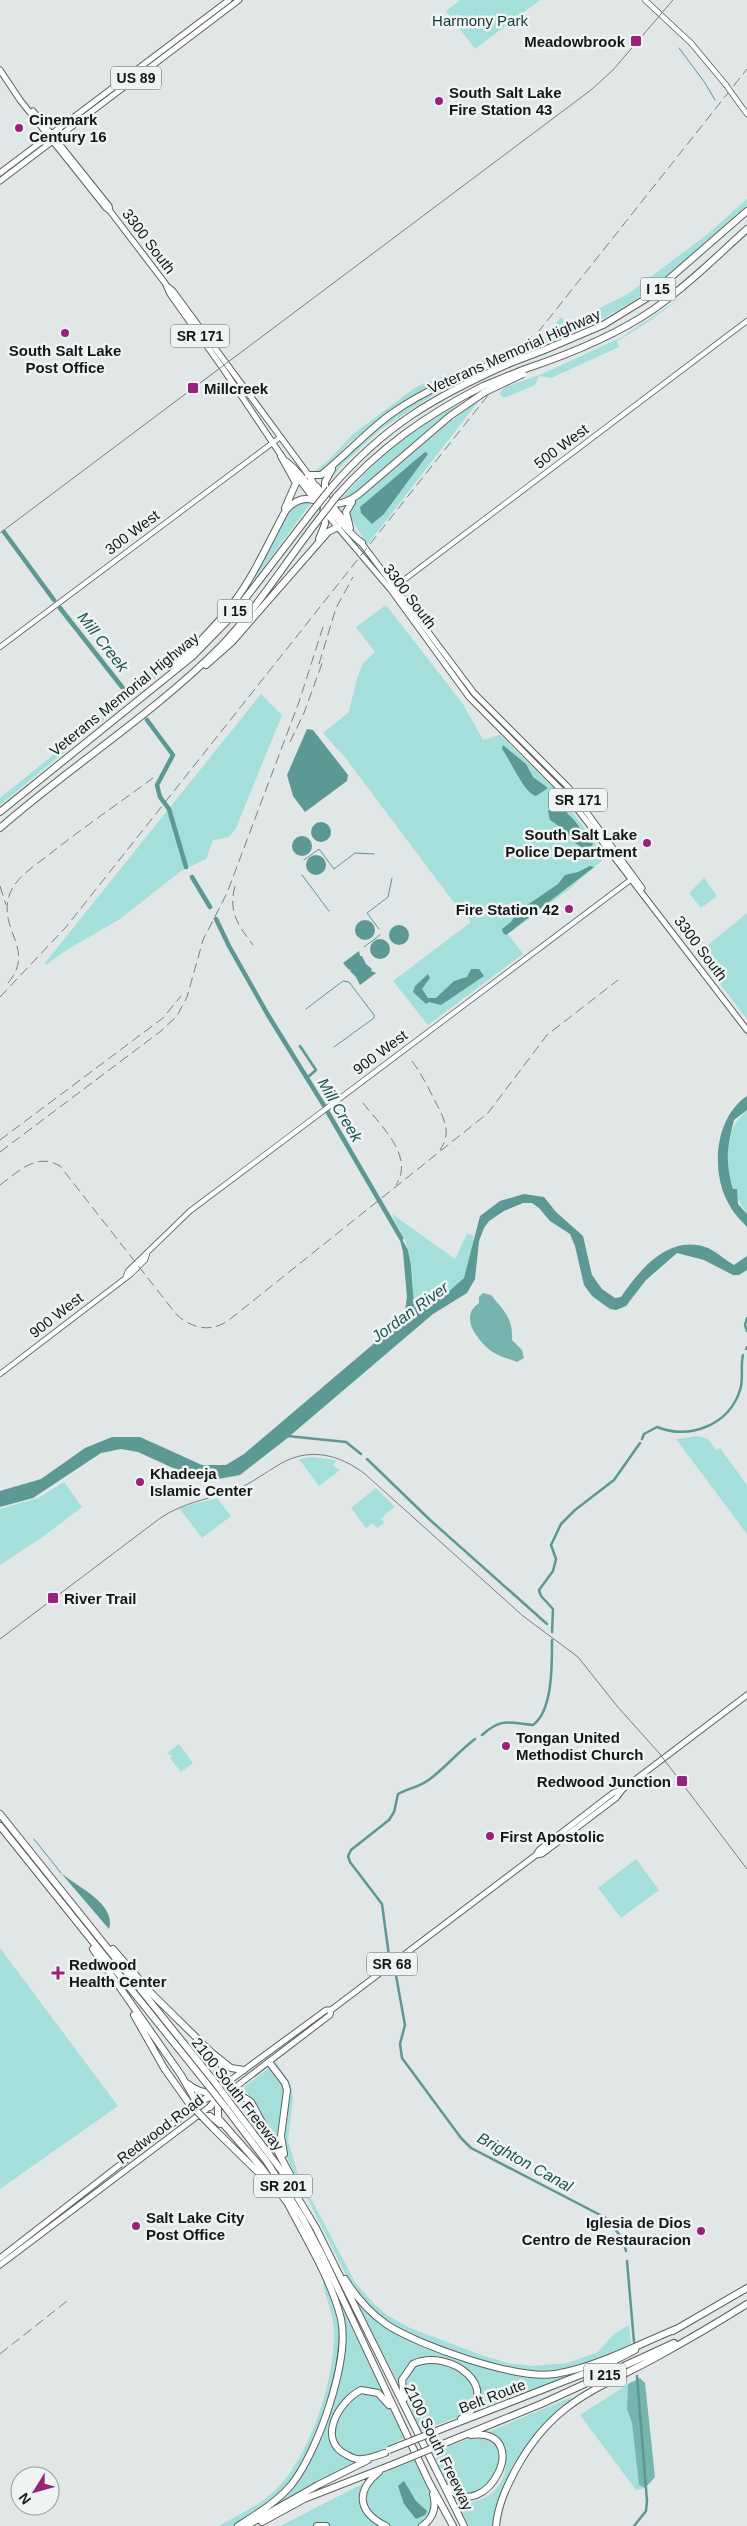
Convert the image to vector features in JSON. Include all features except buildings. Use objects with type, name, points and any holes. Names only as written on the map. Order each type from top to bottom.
[{"type":"highway","name":"Veterans Memorial Highway","points":[[0,812],[193,656],[214,636],[330,489],[367,450],[412,413],[436,398],[508,364],[603,325],[646,298],[747,211]]},
{"type":"highway","name":"Veterans Memorial Highway","points":[[0,828],[31,801],[149,708],[222,644],[336,497],[370,461],[396,438],[441,408],[611,334],[655,308],[747,229]]},
{"type":"highway","points":[[149,708],[216,657],[328,532],[337,526],[310,477],[321,475],[396,410],[432,390],[512,357],[541,349]]},
{"type":"highway","points":[[277,528],[292,504],[299,500],[343,504],[359,494],[484,389]]},
{"type":"highway","points":[[317,545],[325,526],[325,482],[328,474],[364,436]]},
{"type":"highway","points":[[282,458],[292,465],[353,537],[362,543]]},
{"type":"highway","points":[[140,698],[186,655],[235,602],[250,578],[296,488],[296,482],[282,458]]},
{"type":"highway","points":[[350,528],[346,512],[359,494]]},
{"type":"highway","name":"2100 South Freeway","points":[[0,1814],[210,2082],[286,2190],[330,2271],[429,2482],[453,2526]]},
{"type":"highway","name":"2100 South Freeway","points":[[0,1826],[76,1922],[210,2082]]},
{"type":"highway","points":[[58,1887],[152,1994],[232,2069],[244,2070]]},
{"type":"highway","points":[[76,1922],[181,2075],[198,2105]]},
{"type":"highway","points":[[119,1987],[164,2068],[202,2117],[238,2151],[272,2188],[314,2255]]},
{"type":"highway","points":[[212,2052],[224,2069],[218,2117],[228,2131],[261,2167],[288,2204],[330,2271]]},
{"type":"highway","points":[[269,2062],[287,2090],[281,2136],[288,2167]]},
{"type":"highway","points":[[181,2075],[195,2089],[243,2097],[252,2104],[288,2167],[316,2228]]},
{"type":"highway","points":[[210,2107],[230,2080]]},
{"type":"highway","points":[[205,2099],[236,2087]]},
{"type":"highway","name":"2100 South Freeway","points":[[228,2106],[282,2170],[316,2228],[464,2526]]},
{"type":"highway","points":[[198,2116],[210,2116],[228,2131]]},
{"type":"highway","points":[[238,2526],[277,2499],[302,2469],[311,2452],[338,2373],[343,2345],[341,2321],[336,2302],[288,2204]]},
{"type":"highway","points":[[328,2251],[362,2302],[386,2323],[433,2346],[512,2372],[535,2375],[570,2371],[676,2329]]},
{"type":"highway","name":"Belt Route","points":[[246,2526],[318,2485],[387,2451],[451,2424],[606,2365],[676,2329],[747,2288]]},
{"type":"highway","points":[[496,2526],[501,2501],[528,2448],[563,2408],[591,2390],[662,2354],[747,2303]]},
{"type":"highway","name":"Belt Route","points":[[254,2526],[304,2499],[383,2469],[541,2404],[683,2339],[747,2303]]},
{"type":"highway","points":[[406,2410],[402,2384],[408,2368],[423,2360],[449,2362],[470,2375],[476,2386],[476,2399],[471,2410],[451,2424]]},
{"type":"highway","points":[[387,2451],[363,2460],[356,2459],[339,2450],[334,2439],[333,2425],[337,2412],[346,2400],[361,2390],[370,2390],[382,2396],[388,2402],[411,2444]]},
{"type":"highway","points":[[443,2483],[458,2498],[478,2501],[488,2495],[494,2488],[502,2472],[502,2456],[495,2442],[483,2435],[457,2438]]},
{"type":"highway","points":[[383,2469],[365,2486],[363,2501],[370,2516],[386,2526]]},
{"type":"highway","points":[[422,2526],[430,2519],[435,2505],[429,2482]]},
{"type":"highway","points":[[317,2526],[326,2526]]},
{"type":"main road","name":"US 89","points":[[0,181],[53,137],[228,0]]},
{"type":"main road","name":"US 89","points":[[0,173],[53,137],[239,0]]},
{"type":"main road","points":[[645,0],[695,48],[747,114]]},
{"type":"main road","name":"3300 South","points":[[0,70],[109,206],[110,211],[173,291],[279,438],[310,477]]},
{"type":"main road","name":"3300 South","points":[[167,285],[170,294],[234,385],[282,458]]},
{"type":"main road","name":"500 West","points":[[393,588],[747,322]]},
{"type":"main road","points":[[234,385],[246,391]]},
{"type":"main road","name":"300 West","points":[[0,647],[279,438]]},
{"type":"main road","name":"3300 South","points":[[324,503],[350,528],[362,543],[393,588],[474,693],[569,788],[653,906],[747,1030]]},
{"type":"main road","name":"3300 South","points":[[337,526],[393,588]]},
{"type":"main road","name":"900 West","points":[[0,1374],[141,1264],[147,1254],[190,1211],[633,878]]},
{"type":"main road","name":"SR 68","points":[[230,2080],[326,2010],[331,2010],[536,1855],[542,1854],[561,1840],[616,1798],[623,1789],[747,1695]]},
{"type":"main road","name":"SR 68","points":[[236,2087],[330,2015],[331,2010]]},
{"type":"main road","name":"Redwood Road","points":[[0,2258],[205,2099]]},
{"type":"main road","name":"Redwood Road","points":[[0,2265],[210,2107]]},
{"type":"green space","name":"Harmony Park","points":[[460,0],[540,0],[475,49],[446,11]]},
{"type":"green space","points":[[747,199],[747,205],[662,281],[632,302],[595,323],[538,346],[561,317],[568,324],[628,294],[709,233]]},
{"type":"green space","points":[[682,297],[617,341],[619,347],[551,378],[539,376],[535,385],[504,398],[499,394],[505,387],[542,374],[622,337]]},
{"type":"green space","points":[[523,345],[517,354],[426,388],[405,400],[350,442],[321,472],[312,473],[329,460],[353,434],[416,387]]},
{"type":"green space","points":[[448,385],[380,430],[342,465],[327,484],[338,466],[375,431],[410,406]]},
{"type":"green space","points":[[481,398],[367,545],[348,513],[351,506],[449,420],[453,420]]},
{"type":"green space","points":[[463,403],[438,421],[351,497],[338,503],[380,459],[411,433],[445,411]]},
{"type":"green space","points":[[299,503],[311,503],[253,581],[289,510]]},
{"type":"green space","points":[[386,605],[463,704],[483,740],[500,735],[556,790],[606,857],[567,891],[508,934],[523,954],[428,1025],[393,981],[471,922],[465,912],[461,912],[344,756],[323,733],[349,712],[356,682],[363,663],[375,652],[356,627]]},
{"type":"green space","points":[[201,636],[173,663],[0,805],[0,798],[122,699],[130,690]]},
{"type":"green space","points":[[261,694],[282,715],[236,828],[229,837],[213,840],[206,859],[181,871],[120,919],[65,951],[46,965],[45,963]]},
{"type":"green space","points":[[704,878],[717,896],[701,908],[689,893]]},
{"type":"green space","points":[[747,913],[747,1019],[697,954]]},
{"type":"green space","points":[[747,1111],[747,1213],[734,1189],[728,1161],[728,1147],[731,1133],[737,1121]]},
{"type":"green space","points":[[392,1214],[455,1259],[467,1234],[473,1235],[474,1240],[470,1264],[465,1280],[458,1290],[432,1298],[419,1307],[412,1309],[411,1261],[404,1238]]},
{"type":"green space","points":[[698,1436],[708,1439],[716,1450],[720,1448],[747,1485],[747,1534],[676,1439]]},
{"type":"green space","points":[[312,1457],[336,1460],[333,1466],[340,1470],[319,1486],[299,1459]]},
{"type":"green space","points":[[64,1482],[82,1507],[44,1536],[0,1565],[0,1509],[38,1498]]},
{"type":"green space","points":[[376,1488],[395,1507],[383,1516],[384,1518],[381,1518],[384,1523],[377,1528],[373,1523],[366,1528],[351,1508]]},
{"type":"green space","points":[[217,1498],[231,1516],[202,1538],[179,1508]]},
{"type":"green space","points":[[179,1744],[193,1763],[181,1772],[170,1758],[172,1756],[167,1753]]},
{"type":"green space","points":[[636,1859],[659,1890],[621,1918],[598,1888]]},
{"type":"green space","points":[[0,1948],[118,2106],[0,2189]]},
{"type":"green space","points":[[276,2062],[291,2085],[293,2097],[288,2141],[298,2174],[355,2282],[371,2301],[387,2315],[410,2328],[484,2356],[508,2363],[532,2366],[567,2363],[598,2352],[614,2334],[629,2325],[631,2344],[585,2365],[546,2374],[495,2367],[411,2336],[389,2323],[370,2308],[352,2287],[288,2160],[283,2140],[289,2094],[275,2066]]},
{"type":"green space","points":[[270,2067],[281,2080],[286,2091],[279,2148],[258,2106],[244,2090],[245,2086]]},
{"type":"green space","points":[[323,2280],[332,2298],[338,2317],[341,2330],[341,2346],[327,2408],[312,2449],[294,2479],[266,2506],[249,2519],[234,2526],[219,2526],[271,2494],[285,2480],[308,2441],[325,2396],[333,2351],[334,2324]]},
{"type":"green space","points":[[353,2294],[383,2323],[490,2369],[510,2374],[540,2377],[592,2368],[472,2413],[476,2381],[471,2374],[458,2365],[417,2361],[400,2387]]},
{"type":"green space","points":[[338,2299],[385,2396],[364,2389],[340,2406],[332,2441],[357,2461],[255,2518],[292,2486],[338,2385],[343,2363]]},
{"type":"green space","points":[[422,2363],[451,2365],[474,2383],[475,2401],[461,2416],[421,2431],[408,2403],[405,2385],[407,2376]]},
{"type":"green space","points":[[628,2384],[627,2409],[632,2423],[639,2485],[645,2488],[636,2490],[580,2415]]},
{"type":"green space","points":[[364,2392],[372,2394],[385,2403],[394,2416],[404,2438],[378,2453],[358,2457],[343,2450],[337,2443],[334,2435],[338,2417],[343,2409],[349,2401]]},
{"type":"green space","points":[[572,2397],[537,2433],[526,2448],[510,2480],[494,2526],[469,2526],[453,2497],[463,2501],[474,2502],[484,2498],[500,2484],[506,2463],[503,2453],[483,2434]]},
{"type":"green space","points":[[472,2438],[487,2440],[497,2447],[501,2458],[500,2471],[494,2483],[486,2493],[475,2498],[463,2497],[450,2488],[442,2476],[433,2452]]},
{"type":"green space","points":[[414,2460],[433,2497],[433,2511],[421,2526],[390,2526],[383,2524],[377,2520],[369,2508],[367,2494],[369,2487],[382,2474]]},
{"type":"green space","points":[[366,2482],[363,2500],[381,2526],[280,2526]]},
{"type":"shaded area","points":[[483,1293],[491,1295],[507,1315],[511,1326],[512,1340],[522,1350],[524,1358],[517,1362],[491,1351],[475,1334],[470,1321],[470,1315],[479,1303],[479,1297]]},
{"type":"shaded area","points":[[640,2378],[645,2383],[655,2477],[645,2488],[639,2485],[632,2423],[627,2409],[628,2384]]},
{"type":"water","points":[[425,452],[428,454],[384,514],[372,524],[361,513],[360,507]]},
{"type":"water","points":[[307,729],[313,730],[348,775],[347,781],[305,812],[293,796],[287,775]]},
{"type":"water","points":[[503,745],[526,764],[533,777],[548,788],[536,796],[531,794],[522,783],[502,749]]},
{"type":"water","points":[[556,804],[563,805],[585,838],[593,843],[592,846],[583,848],[570,840],[563,829],[550,820],[548,811]]},
{"type":"water","points":[[321,822],[328,825],[331,832],[328,839],[321,842],[314,839],[311,832],[314,825]]},
{"type":"water","points":[[302,836],[309,839],[312,846],[309,853],[302,856],[295,853],[292,846],[295,839]]},
{"type":"water","points":[[316,855],[323,858],[326,865],[323,872],[316,875],[309,872],[306,865],[309,858]]},
{"type":"water","points":[[590,866],[594,867],[506,935],[503,933],[502,929],[511,922],[517,912],[558,884],[565,875],[578,872]]},
{"type":"water","points":[[365,920],[372,923],[375,930],[372,937],[365,940],[358,937],[355,930],[358,923]]},
{"type":"water","points":[[399,925],[406,928],[409,935],[406,942],[399,945],[392,942],[389,935],[392,928]]},
{"type":"water","points":[[380,939],[387,942],[390,949],[387,956],[380,959],[373,956],[370,949],[373,942]]},
{"type":"water","points":[[359,951],[360,956],[372,969],[371,971],[376,973],[360,985],[350,971],[351,969],[349,970],[343,963]]},
{"type":"water","points":[[471,969],[479,969],[484,976],[441,1005],[429,1002],[426,1004],[413,992],[415,986],[428,974],[430,978],[422,989],[428,998],[436,998],[454,981],[467,977]]},
{"type":"water","points":[[747,1096],[747,1110],[734,1120],[728,1154],[733,1189],[737,1189],[738,1204],[747,1214],[747,1227],[734,1212],[724,1193],[718,1163],[722,1132],[728,1118],[736,1106]]},
{"type":"water","name":"Jordan River","points":[[524,1194],[544,1197],[556,1212],[583,1236],[592,1275],[602,1289],[615,1298],[621,1297],[637,1275],[657,1256],[681,1245],[708,1248],[734,1265],[747,1256],[747,1270],[739,1275],[733,1275],[704,1260],[677,1253],[646,1280],[626,1306],[616,1310],[610,1309],[592,1296],[584,1285],[575,1246],[570,1234],[550,1221],[532,1203],[523,1203],[504,1211],[489,1221],[484,1228],[479,1241],[475,1279],[467,1293],[433,1314],[285,1440],[240,1475],[212,1480],[197,1479],[138,1452],[121,1449],[101,1453],[33,1498],[0,1507],[0,1491],[41,1479],[85,1448],[112,1437],[140,1437],[202,1465],[226,1465],[244,1454],[404,1318],[407,1297],[403,1252],[398,1232],[408,1250],[414,1307],[445,1295],[464,1278],[480,1216],[500,1201]]},
{"type":"water","points":[[61,1873],[101,1903],[107,1911],[110,1920],[109,1929]]},
{"type":"water","points":[[404,2481],[416,2501],[427,2511],[425,2515],[416,2519],[404,2504],[398,2486]]},
{"type":"waterway","points":[[679,48],[715,100]]},
{"type":"waterway","name":"Mill Creek","points":[[4,532],[54,600]]},
{"type":"waterway","name":"Mill Creek","points":[[60,608],[126,692]]},
{"type":"waterway","name":"Mill Creek","points":[[147,720],[173,755],[157,785],[160,797],[169,809],[186,867]]},
{"type":"waterway","points":[[304,860],[319,849],[334,869],[355,853],[374,854]]},
{"type":"waterway","points":[[302,875],[329,911]]},
{"type":"waterway","name":"Mill Creek","points":[[192,877],[210,907]]},
{"type":"waterway","points":[[379,929],[367,913],[388,897],[392,878]]},
{"type":"waterway","name":"Mill Creek","points":[[216,919],[268,1015],[323,1104],[401,1238]]},
{"type":"waterway","points":[[364,947],[380,935]]},
{"type":"waterway","points":[[306,1009],[343,981],[349,982],[374,1015],[374,1018],[334,1047]]},
{"type":"waterway","points":[[300,1046],[316,1070],[307,1078]]},
{"type":"waterway","name":"Brighton Canal","points":[[747,1318],[745,1325],[747,1331]]},
{"type":"waterway","name":"Brighton Canal","points":[[642,1439],[644,1434],[657,1427],[682,1432],[695,1430],[718,1421],[735,1402],[740,1390],[743,1355]]},
{"type":"waterway","points":[[287,1436],[346,1442],[361,1454]]},
{"type":"waterway","name":"Brighton Canal","points":[[552,1632],[553,1609],[541,1596],[539,1590],[553,1571],[556,1559],[551,1545],[561,1524],[575,1510],[614,1480],[640,1443]]},
{"type":"waterway","points":[[367,1459],[429,1519],[547,1624]]},
{"type":"waterway","name":"Brighton Canal","points":[[482,1735],[501,1723],[533,1725],[540,1718],[548,1698],[550,1686],[552,1640]]},
{"type":"waterway","name":"Brighton Canal","points":[[389,1956],[382,1904],[350,1862],[348,1856],[351,1850],[389,1820],[394,1812],[398,1794],[430,1779],[475,1739]]},
{"type":"waterway","points":[[34,1839],[61,1873]]},
{"type":"waterway","name":"Brighton Canal","points":[[395,1970],[405,2025],[400,2044],[402,2058],[461,2138],[471,2148],[606,2218],[623,2239],[626,2251]]},
{"type":"waterway","name":"Brighton Canal","points":[[627,2261],[634,2342]]},
{"type":"waterway","name":"Brighton Canal","points":[[634,2526],[646,2511],[647,2501],[637,2376]]},
{"type":"tram line","points":[[0,533],[591,90],[613,70],[673,0]]},
{"type":"tram line","points":[[0,1639],[159,1519],[178,1508],[243,1487],[291,1459],[313,1454],[334,1458],[355,1467],[365,1474],[523,1616],[578,1657],[617,1706],[659,1753],[747,1869]]},
{"type":"railway","points":[[0,997],[66,927],[747,69]]},
{"type":"railway","points":[[319,664],[336,608],[353,577]]},
{"type":"railway","points":[[0,1152],[161,1031],[177,1016],[187,997],[203,940],[227,893],[299,702],[323,627]]},
{"type":"railway","points":[[290,742],[304,713],[324,658]]},
{"type":"railway","points":[[8,983],[15,972],[18,961],[16,941],[7,911],[8,898],[15,885],[33,867],[153,778]]},
{"type":"railway","points":[[0,886],[6,905]]},
{"type":"railway","points":[[235,886],[233,903],[236,918],[253,945]]},
{"type":"railway","points":[[0,1185],[35,1162],[51,1162],[60,1166],[176,1314],[195,1326],[202,1328],[215,1327],[229,1320],[488,1113],[547,1035],[618,980]]},
{"type":"railway","points":[[0,1140],[163,1018],[181,996]]},
{"type":"railway","points":[[412,1061],[445,1122],[446,1136],[440,1150]]},
{"type":"railway","points":[[363,1103],[386,1131],[398,1152],[401,1174],[396,1185]]},
{"type":"railway","points":[[0,2354],[67,2301]]},
{"type":"place","name":"Meadowbrook","points":[[636,41]]},
{"type":"place","name":"South Salt Lake Fire Station 43","points":[[439,101]]},
{"type":"place","name":"Cinemark Century 16","points":[[19,128]]},
{"type":"place","name":"South Salt Lake Post Office","points":[[65,333]]},
{"type":"place","name":"Millcreek","points":[[193,388]]},
{"type":"place","name":"South Salt Lake Police Department","points":[[647,843]]},
{"type":"place","name":"Fire Station 42","points":[[569,909]]},
{"type":"place","name":"Khadeeja Islamic Center","points":[[140,1482]]},
{"type":"place","name":"River Trail","points":[[53,1598]]},
{"type":"place","name":"Tongan United Methodist Church","points":[[506,1746]]},
{"type":"place","name":"Redwood Junction","points":[[682,1781]]},
{"type":"place","name":"First Apostolic","points":[[490,1836]]},
{"type":"place","name":"Redwood Health Center","points":[[58,1973]]},
{"type":"place","name":"Salt Lake City Post Office","points":[[136,2226]]},
{"type":"place","name":"Iglesia de Dios Centro de Restauracion","points":[[701,2231]]}]
